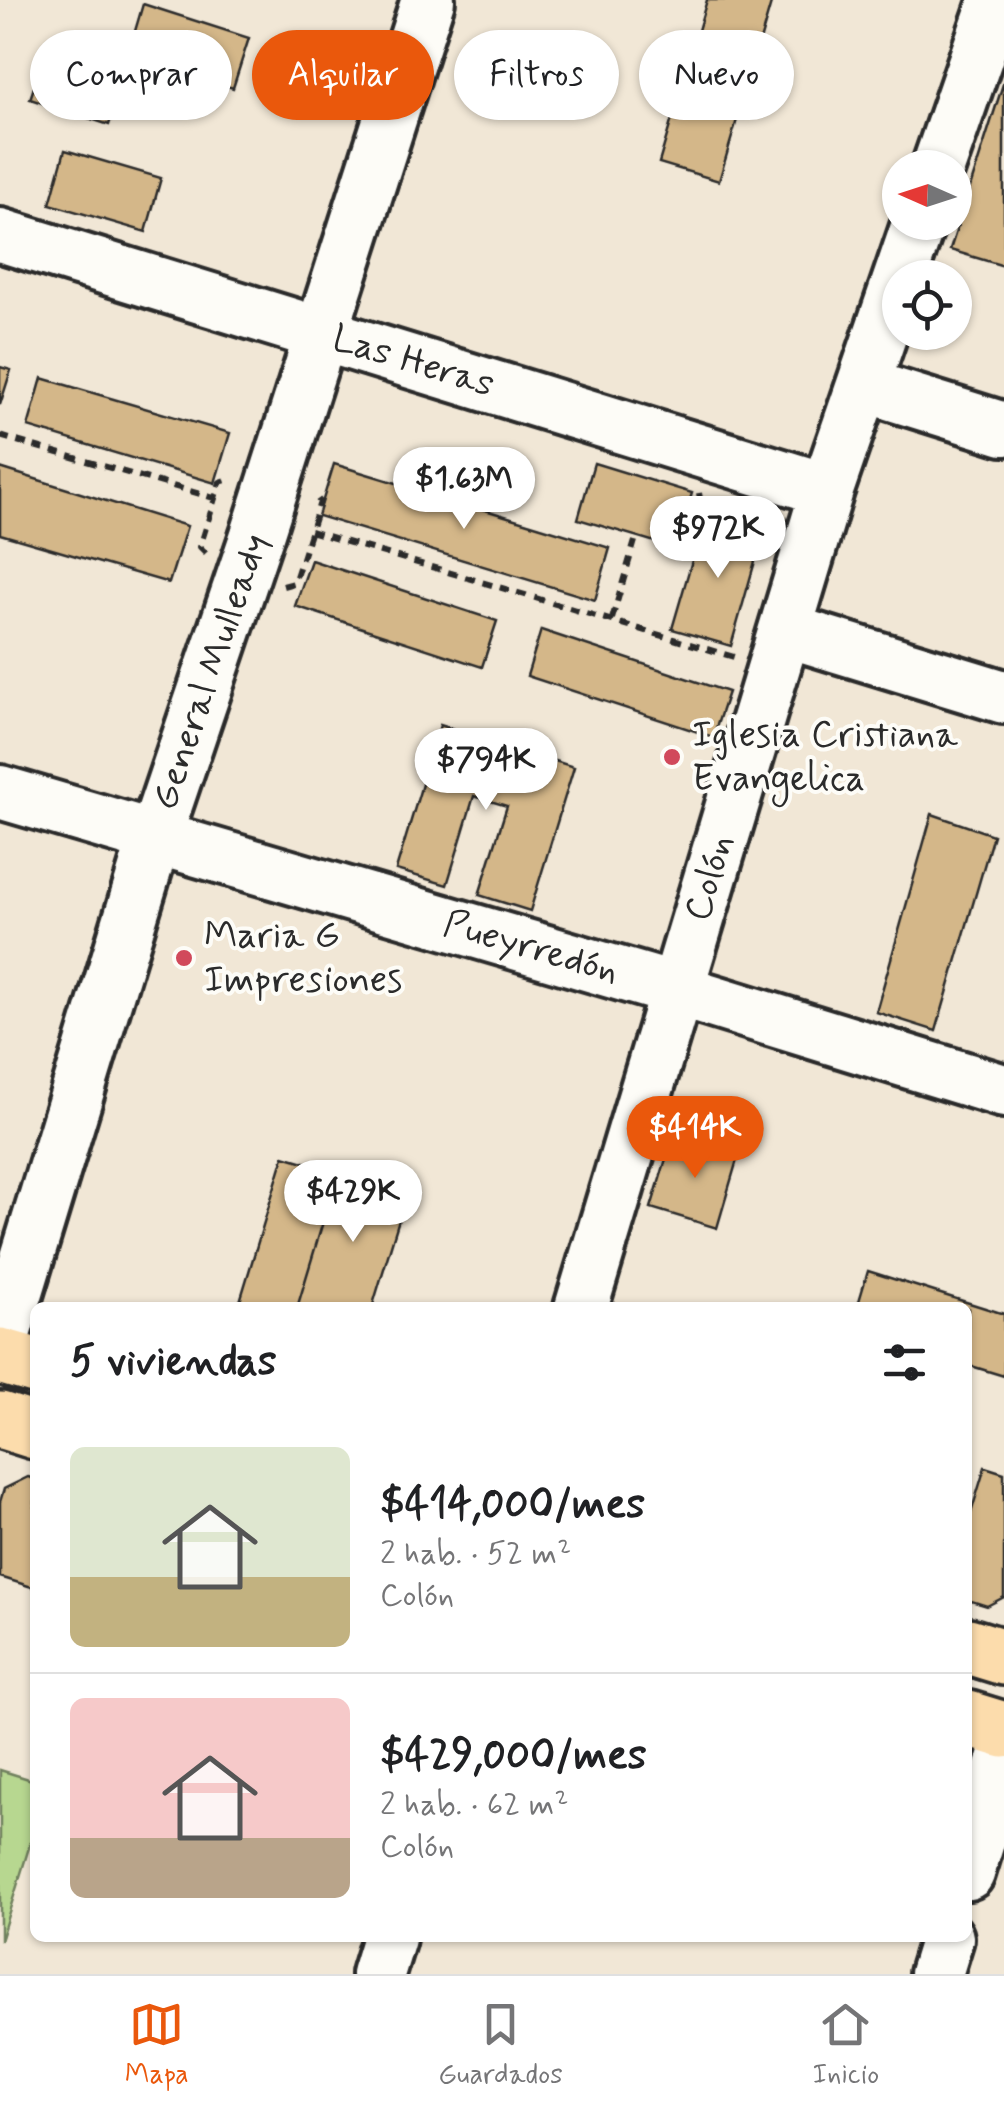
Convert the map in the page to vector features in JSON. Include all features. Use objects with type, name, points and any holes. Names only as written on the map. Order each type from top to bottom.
[{"type":"main road","points":[[0,1356],[30,1365]]},
{"type":"main road","points":[[0,1420],[30,1429]]},
{"type":"main road","points":[[972,1647],[1004,1657]]},
{"type":"main road","points":[[972,1720],[1004,1730]]},
{"type":"street","name":"General Mulleady","points":[[0,1347],[156,837],[428,0]]},
{"type":"street","points":[[944,150],[996,0]]},
{"type":"street","name":"Las Heras","points":[[0,235],[826,490]]},
{"type":"street","name":"Colón","points":[[584,1302],[676,990],[765,645],[826,490],[913,240]]},
{"type":"street","points":[[863,385],[1004,429]]},
{"type":"street","points":[[765,645],[1004,697]]},
{"type":"street","name":"Pueyrredón","points":[[0,792],[1004,1090]]},
{"type":"street","points":[[972,1861],[1004,1758]]},
{"type":"street","points":[[378,1974],[388,1942]]},
{"type":"street","points":[[936,1974],[946,1942]]},
{"type":"path","points":[[0,436],[214,498]]},
{"type":"path","points":[[698,490],[702,504],[762,522],[775,511]]},
{"type":"path","points":[[310,531],[612,619],[765,645]]},
{"type":"path","points":[[612,619],[635,541]]},
{"type":"green space","points":[[0,1770],[30,1779],[30,1844],[0,1941]]},
{"type":"building","points":[[707,0],[772,0],[763,30],[698,30]]},
{"type":"building","points":[[143,4],[224,30],[135,30]]},
{"type":"building","points":[[232,33],[249,38],[232,88]]},
{"type":"building","points":[[1004,81],[1004,266],[950,250],[953,240],[972,240],[972,181]]},
{"type":"building","points":[[672,120],[737,120],[719,181],[659,163]]},
{"type":"building","points":[[65,150],[161,178],[146,232],[50,204]]},
{"type":"building","points":[[0,367],[11,370],[0,405]]},
{"type":"building","points":[[42,378],[230,433],[215,483],[28,427]]},
{"type":"building","points":[[594,463],[692,493],[675,548],[578,519]]},
{"type":"building","points":[[334,464],[610,548],[595,600],[318,516]]},
{"type":"building","points":[[0,468],[187,526],[169,583],[0,534]]},
{"type":"building","points":[[705,516],[763,533],[731,646],[672,629]]},
{"type":"building","points":[[311,560],[497,621],[482,667],[295,606]]},
{"type":"building","points":[[541,630],[728,692],[713,737],[527,676]]},
{"type":"building","points":[[440,725],[574,767],[530,911],[479,895],[507,806],[474,796],[447,885],[396,870]]},
{"type":"building","points":[[932,814],[993,835],[936,1031],[876,1012]]},
{"type":"building","points":[[674,1133],[739,1153],[717,1228],[651,1208]]},
{"type":"building","points":[[284,1156],[338,1172],[299,1302],[240,1302]]},
{"type":"building","points":[[338,1172],[407,1193],[374,1302],[299,1302]]},
{"type":"building","points":[[868,1271],[966,1302],[859,1302]]},
{"type":"building","points":[[972,1304],[1004,1314],[1004,1376],[972,1366]]},
{"type":"building","points":[[985,1467],[1004,1473],[1004,1597],[987,1606],[972,1601],[972,1510]]},
{"type":"building","points":[[30,1478],[30,1586],[0,1577],[0,1502],[4,1489]]},
{"type":"place","name":"Iglesia Cristiana Evangelica","points":[[672,757]]},
{"type":"place","name":"Maria G Impresiones","points":[[184,958]]}]
